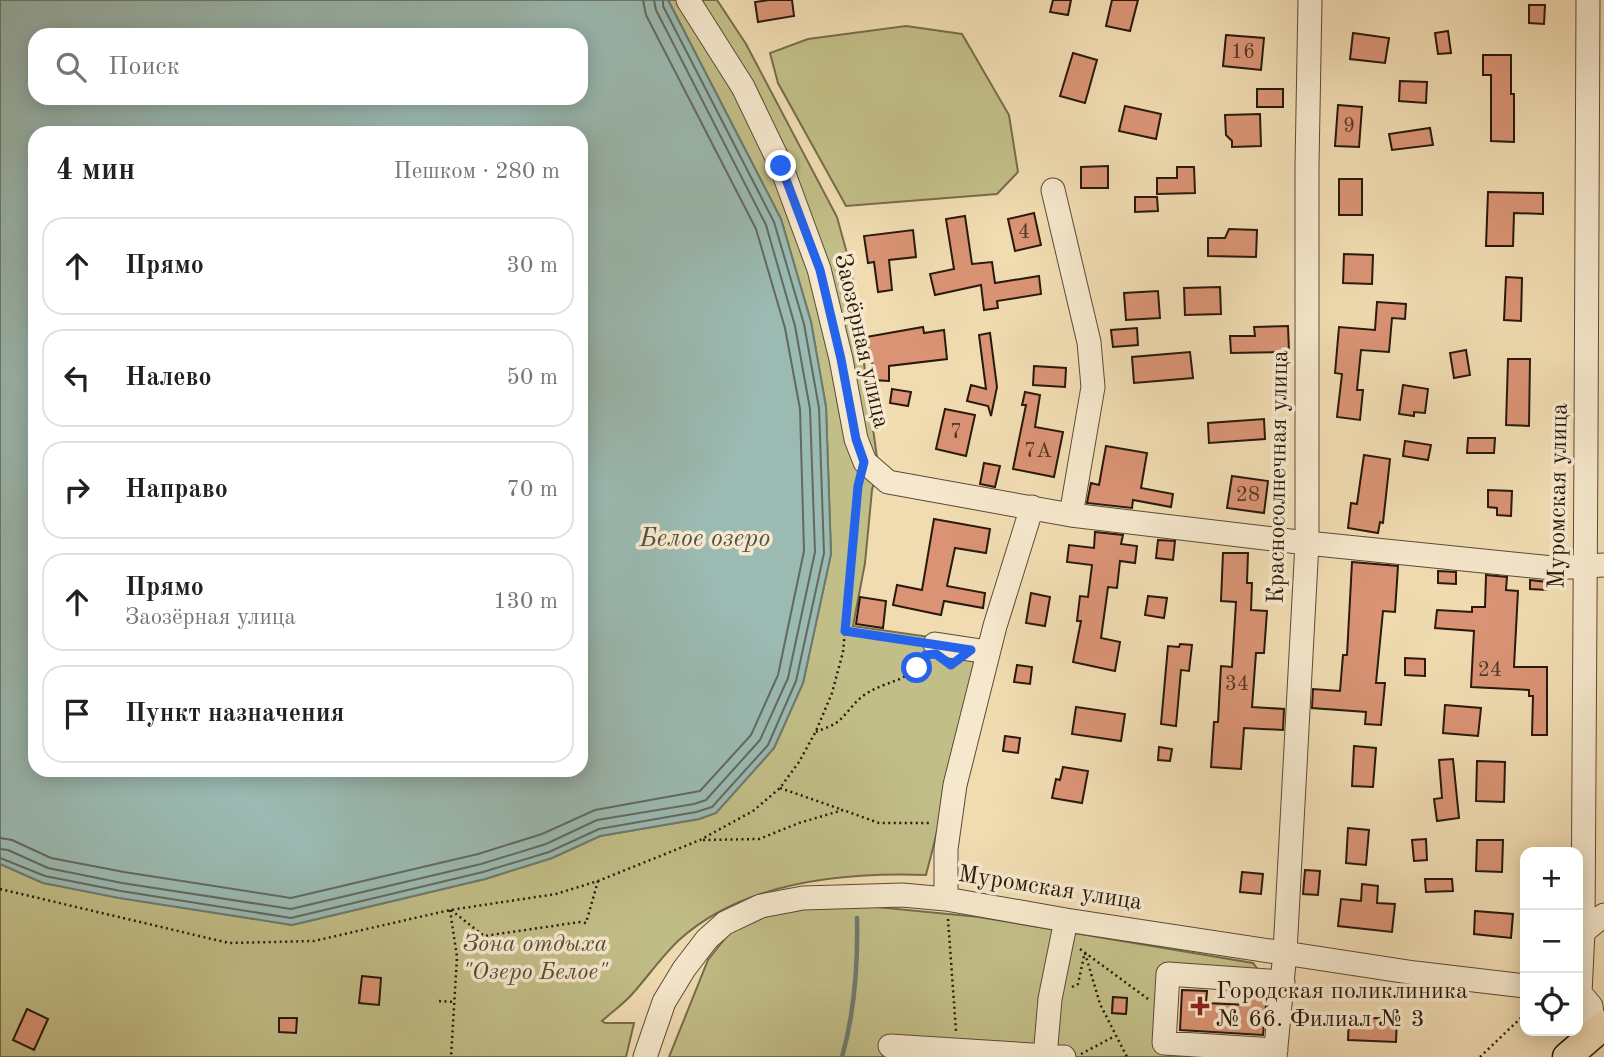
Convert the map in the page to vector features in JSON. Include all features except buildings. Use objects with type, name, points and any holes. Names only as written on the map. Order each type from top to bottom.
[{"type":"main road","points":[[1567,1057],[1600,1029]]},
{"type":"street","name":"Заозёрная улица","points":[[688,0],[743,87],[786,179],[820,270],[856,439],[864,462],[888,482],[1071,515],[1307,543],[1552,568],[1594,565]]},
{"type":"street","name":"Муромская улица","points":[[1583,932],[1594,565],[1596,339],[1594,106],[1588,0]]},
{"type":"street","name":"Красносолнечная улица","points":[[1275,1053],[1285,952],[1307,543],[1307,1]]},
{"type":"street","points":[[1053,190],[1090,342],[1093,387],[1071,515]]},
{"type":"street","points":[[946,899],[946,849],[954,785],[988,652],[1032,507]]},
{"type":"street","points":[[930,650],[988,652]]},
{"type":"street","name":"Муромская улица","points":[[645,1057],[664,1002],[707,939],[725,923],[761,906],[803,898],[902,895],[946,899],[1065,928],[1285,952],[1415,973],[1520,985]]},
{"type":"street","points":[[1583,932],[1604,915]]},
{"type":"street","points":[[1045,1057],[1050,999],[1065,928]]},
{"type":"street","points":[[1275,1053],[1164,1043],[1168,974],[1283,982]]},
{"type":"street","name":"Муромская улица","points":[[1583,997],[1591,1006],[1600,1029]]},
{"type":"street","points":[[890,1046],[1064,1057]]},
{"type":"path","points":[[0,889],[229,943],[314,941],[450,910],[556,894],[598,881],[700,840],[753,811],[780,788],[799,762],[832,693],[844,652],[858,486],[864,462]]},
{"type":"path","points":[[815,732],[837,723],[865,694],[901,680],[917,668],[930,650],[845,631]]},
{"type":"path","points":[[780,788],[879,823],[949,824]]},
{"type":"path","points":[[700,840],[759,839],[843,810]]},
{"type":"path","points":[[450,910],[484,936],[586,923],[598,881]]},
{"type":"path","points":[[946,899],[957,1051]]},
{"type":"path","points":[[450,910],[457,957],[451,1057]]},
{"type":"path","points":[[1065,928],[1085,953],[1149,1000]]},
{"type":"path","points":[[1085,953],[1100,1004],[1127,1057]]},
{"type":"path","points":[[439,1001],[454,1002]]},
{"type":"path","points":[[1480,1057],[1520,1018]]},
{"type":"path","points":[[1073,1057],[1115,1036]]},
{"type":"green space","name":"Зона отдыха \"Озеро Белое\"","points":[[668,0],[717,0],[746,44],[837,217],[851,268],[878,465],[872,490],[865,563],[853,626],[985,645],[926,875],[861,876],[795,885],[763,893],[705,920],[679,940],[630,996],[602,1021],[634,1023],[626,1057],[0,1057],[0,864],[43,883],[292,925],[485,879],[552,858],[600,836],[699,819],[716,813],[774,748],[803,683],[831,554],[826,407],[811,322],[781,219]]},
{"type":"green space","points":[[906,26],[962,34],[1009,115],[1018,172],[997,194],[846,206],[778,83],[770,53],[808,39]]},
{"type":"green space","points":[[835,903],[979,917],[1253,963],[1259,971],[1163,968],[1157,1030],[1240,1057],[1033,1057],[884,1043],[883,1057],[669,1057],[708,960],[738,922]],"holes":[[[1113,998],[1127,998],[1126,1014],[1112,1013]]]},
{"type":"water","name":"Белое озеро","points":[[0,0],[668,0],[781,219],[811,322],[826,407],[831,554],[803,683],[774,748],[716,813],[699,819],[600,836],[552,858],[485,879],[292,925],[119,898],[43,883],[0,864]]},
{"type":"waterway","points":[[842,1057],[855,988],[857,918]]},
{"type":"place","name":"Городская поликлиника № 66. Филиал № 3","points":[[1200,1006]]},
{"type":"route","points":[[781,166],[820,270],[856,439],[864,462],[858,486],[845,631],[971,650],[951,665],[936,654],[925,655],[917,668]]}]
